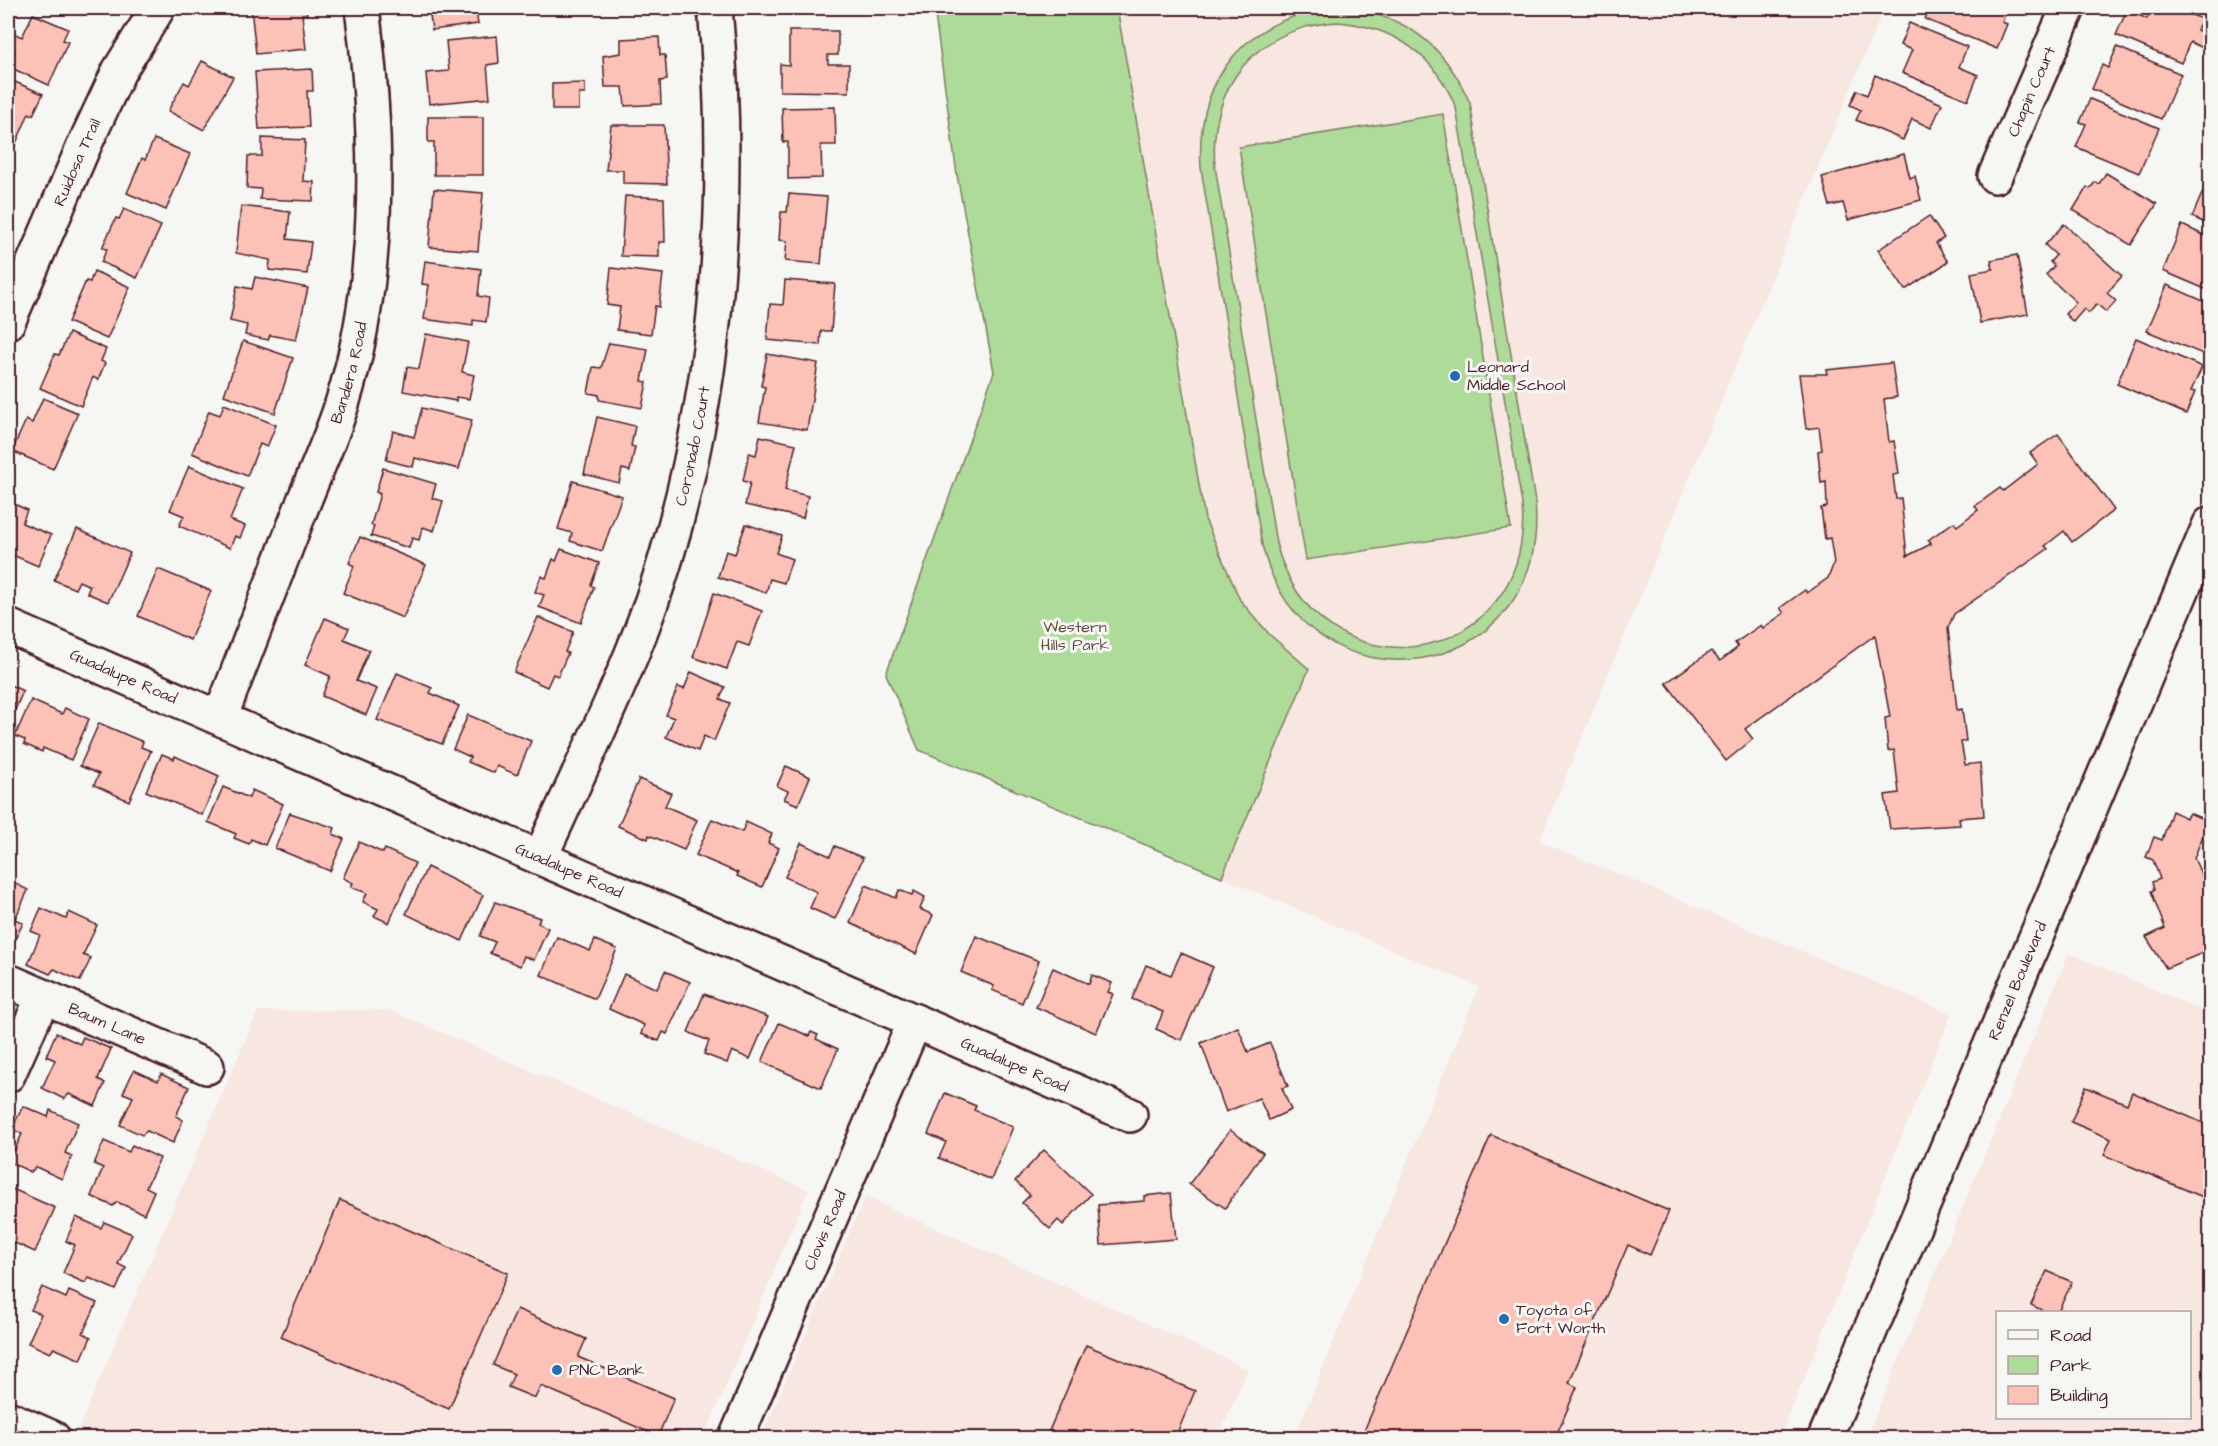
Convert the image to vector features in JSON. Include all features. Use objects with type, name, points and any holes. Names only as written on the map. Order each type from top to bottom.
[{"type":"street","name":"Ruidosa Trail","points":[[8,322],[119,71],[158,8]]},
{"type":"street","name":"Bandera Road","points":[[220,718],[342,404],[358,334],[371,261],[374,176],[372,82],[362,8]]},
{"type":"street","name":"Coronado Court","points":[[540,858],[626,667],[665,561],[702,409],[719,267],[721,76],[715,8]]},
{"type":"street","name":"Chapin Court","points":[[1995,176],[2068,8]]},
{"type":"street","name":"Renzel Boulevard","points":[[1825,1438],[2211,524]]},
{"type":"street","name":"Guadalupe Road","points":[[8,626],[1130,1115]]},
{"type":"street","name":"Baum Lane","points":[[8,981],[207,1066]]},
{"type":"street","points":[[8,1075],[43,997]]},
{"type":"street","name":"Clovis Road","points":[[736,1438],[915,1021]]},
{"type":"street","points":[[8,1418],[53,1438]]},
{"type":"shaded area","name":"Leonard Middle School","points":[[1117,8],[1884,8],[1539,841],[1951,1014],[1780,1438],[1294,1438],[1479,987],[1222,877],[1309,669],[1272,637],[1240,600],[1218,557],[1202,508]]},
{"type":"shaded area","points":[[2069,953],[2210,1014],[2210,1438],[1866,1438]]},
{"type":"shaded area","points":[[389,1010],[808,1190],[704,1438],[93,1438],[77,1432],[258,1011]]},
{"type":"shaded area","points":[[865,1197],[1248,1369],[1218,1438],[761,1438]]},
{"type":"green space","name":"Western Hills Park","points":[[934,8],[1117,8],[1205,519],[1240,600],[1269,634],[1309,669],[1222,877],[919,750],[886,674],[994,372],[957,175]]},
{"type":"green space","points":[[1338,8],[1362,11],[1402,24],[1434,48],[1448,64],[1470,103],[1535,502],[1530,563],[1506,611],[1467,643],[1421,659],[1372,658],[1325,639],[1287,602],[1262,545],[1201,168],[1201,135],[1207,106],[1218,79],[1233,56],[1253,38],[1277,23],[1306,13]],"holes":[[[1338,22],[1358,25],[1394,37],[1410,47],[1437,73],[1456,108],[1522,504],[1517,559],[1495,602],[1461,631],[1420,646],[1376,645],[1334,628],[1299,595],[1276,543],[1215,166],[1215,137],[1220,110],[1229,86],[1262,48],[1284,35],[1309,26]]]},
{"type":"green space","points":[[1443,114],[1511,528],[1306,560],[1239,147]]},
{"type":"building","points":[[251,8],[306,8],[307,14],[302,14],[306,49],[256,54]]},
{"type":"building","points":[[429,8],[489,9],[476,11],[478,24],[432,30]]},
{"type":"building","points":[[781,8],[817,8],[817,10],[781,14]]},
{"type":"building","points":[[1930,8],[2008,8],[2002,22],[2007,24],[1997,49],[1925,19]]},
{"type":"building","points":[[2152,8],[2175,8],[2202,19],[2197,30],[2209,35],[2203,48],[2190,42],[2181,63],[2116,35],[2127,10],[2147,19]]},
{"type":"building","points":[[33,14],[68,29],[63,40],[68,42],[49,85],[9,67],[15,52],[8,49],[9,31],[22,37]]},
{"type":"building","points":[[1909,23],[1967,47],[1959,67],[1978,75],[1968,100],[1902,73],[1912,50],[1900,45]]},
{"type":"building","points":[[789,31],[838,31],[838,55],[828,55],[828,64],[849,64],[849,92],[780,91],[780,64],[789,65]]},
{"type":"building","points":[[497,36],[499,63],[487,65],[490,98],[429,104],[426,73],[449,71],[446,41]]},
{"type":"building","points":[[659,37],[660,55],[665,55],[667,80],[660,81],[661,104],[625,106],[623,87],[605,87],[603,56],[621,53],[621,39]]},
{"type":"building","points":[[2117,47],[2181,74],[2161,119],[2092,89],[2102,65],[2108,68]]},
{"type":"building","points":[[202,61],[233,77],[204,130],[168,111],[184,82],[189,85]]},
{"type":"building","points":[[312,69],[313,91],[307,91],[309,127],[259,129],[255,72]]},
{"type":"building","points":[[1875,75],[1942,104],[1931,128],[1912,119],[1903,140],[1856,120],[1861,110],[1850,105],[1857,90],[1867,95]]},
{"type":"building","points":[[8,79],[43,94],[33,115],[29,113],[14,148],[8,145]]},
{"type":"building","points":[[585,83],[585,94],[579,94],[579,110],[552,110],[552,84]]},
{"type":"building","points":[[2090,99],[2159,128],[2139,173],[2076,147],[2086,124],[2080,122]]},
{"type":"building","points":[[835,107],[836,145],[821,145],[822,178],[788,179],[788,142],[783,142],[782,108]]},
{"type":"building","points":[[428,117],[483,117],[483,175],[434,175],[434,142],[428,142]]},
{"type":"building","points":[[611,125],[664,125],[667,184],[623,183],[623,170],[606,170]]},
{"type":"building","points":[[262,138],[305,140],[303,181],[314,182],[313,201],[260,199],[261,189],[247,188],[248,156],[262,156]]},
{"type":"building","points":[[154,139],[190,154],[166,210],[127,193],[142,158],[145,160]]},
{"type":"building","points":[[1904,154],[1910,178],[1915,176],[1921,200],[1848,220],[1843,203],[1830,206],[1822,177]]},
{"type":"building","points":[[2106,173],[2157,204],[2131,245],[2073,210],[2087,187],[2090,189],[2095,182],[2099,184]]},
{"type":"building","points":[[2210,175],[2210,225],[2192,217]]},
{"type":"building","points":[[434,189],[483,193],[478,251],[429,247]]},
{"type":"building","points":[[789,194],[827,197],[821,264],[785,261],[787,241],[779,240],[781,212],[787,212]]},
{"type":"building","points":[[625,196],[664,198],[665,242],[659,242],[659,257],[621,256]]},
{"type":"building","points":[[241,206],[290,212],[287,239],[311,242],[307,274],[269,270],[270,260],[236,253]]},
{"type":"building","points":[[124,209],[161,226],[137,278],[101,262],[107,249],[102,248],[116,218],[119,219]]},
{"type":"building","points":[[1929,216],[1944,238],[1936,243],[1948,262],[1905,290],[1878,250]]},
{"type":"building","points":[[2064,224],[2122,276],[2107,293],[2116,301],[2106,312],[2097,304],[2089,313],[2084,309],[2073,322],[2065,314],[2076,302],[2046,275],[2054,266],[2050,262],[2056,255],[2045,245]]},
{"type":"building","points":[[2182,225],[2210,238],[2210,291],[2163,271]]},
{"type":"building","points":[[2017,255],[2028,314],[1980,323],[1971,273],[1993,269],[1991,260]]},
{"type":"building","points":[[425,261],[481,269],[478,296],[489,298],[486,322],[473,320],[473,326],[424,319],[429,285],[422,284]]},
{"type":"building","points":[[611,268],[663,274],[659,307],[655,306],[651,334],[617,330],[620,307],[607,305]]},
{"type":"building","points":[[94,271],[130,287],[107,339],[68,322],[86,281],[90,282]]},
{"type":"building","points":[[255,277],[308,288],[296,340],[270,335],[268,340],[245,335],[247,325],[230,321],[237,286],[252,289]]},
{"type":"building","points":[[785,280],[835,284],[831,331],[821,331],[820,345],[767,340],[770,304],[783,305]]},
{"type":"building","points":[[2167,285],[2210,304],[2210,357],[2147,331]]},
{"type":"building","points":[[69,333],[106,349],[101,361],[105,363],[98,380],[93,377],[81,406],[40,388],[55,354],[59,355]]},
{"type":"building","points":[[426,334],[468,342],[462,372],[474,375],[469,399],[456,397],[456,401],[403,391],[407,367],[419,369]]},
{"type":"building","points":[[2136,338],[2202,367],[2191,391],[2195,392],[2186,414],[2117,384]]},
{"type":"building","points":[[243,341],[293,358],[275,413],[224,395]]},
{"type":"building","points":[[609,343],[648,349],[642,381],[647,382],[642,408],[599,400],[599,395],[588,393],[593,367],[601,368]]},
{"type":"building","points":[[767,354],[818,363],[807,430],[759,422],[765,387],[761,386]]},
{"type":"building","points":[[1892,363],[1897,397],[1884,399],[1889,442],[1894,441],[1899,474],[1893,475],[1896,499],[1901,498],[1907,556],[1931,544],[1928,540],[1954,522],[1957,526],[1978,510],[1975,506],[2000,488],[2003,491],[2038,464],[2030,453],[2058,434],[2114,510],[2072,542],[2064,531],[2045,546],[2048,549],[1954,614],[1948,628],[1957,710],[1962,709],[1966,741],[1961,742],[1965,765],[1980,763],[1984,816],[1959,818],[1960,825],[1890,829],[1885,795],[1899,793],[1894,750],[1888,751],[1885,718],[1890,717],[1875,635],[1745,729],[1753,739],[1726,761],[1666,683],[1711,651],[1720,661],[1738,647],[1735,643],[1761,625],[1763,628],[1784,613],[1780,608],[1805,590],[1807,593],[1828,578],[1834,563],[1830,538],[1825,539],[1821,508],[1827,507],[1826,482],[1821,483],[1818,451],[1822,450],[1819,427],[1806,429],[1799,374],[1827,374],[1826,370]]},
{"type":"building","points":[[43,398],[78,413],[53,469],[12,451],[26,420],[32,423]]},
{"type":"building","points":[[224,404],[276,425],[267,447],[260,444],[247,476],[192,453],[209,411],[220,415]]},
{"type":"building","points":[[422,408],[472,420],[459,469],[415,458],[413,467],[386,460],[393,431],[414,437]]},
{"type":"building","points":[[597,417],[635,426],[631,446],[635,447],[630,471],[622,469],[619,483],[584,474]]},
{"type":"building","points":[[760,436],[796,444],[785,490],[808,496],[803,518],[745,505],[750,483],[743,481],[749,453],[756,455]]},
{"type":"building","points":[[189,466],[243,489],[230,520],[245,526],[240,538],[235,536],[230,548],[179,526],[184,516],[170,510]]},
{"type":"building","points":[[383,468],[436,484],[432,498],[443,501],[434,531],[423,527],[419,540],[412,538],[409,548],[371,536],[374,526],[371,525],[380,494],[376,492]]},
{"type":"building","points":[[573,481],[622,496],[602,551],[570,541],[572,533],[558,529]]},
{"type":"building","points":[[8,501],[27,510],[22,523],[51,535],[38,566],[8,553]]},
{"type":"building","points":[[746,524],[782,536],[776,553],[792,559],[784,583],[770,579],[766,593],[718,577],[726,551],[735,554]]},
{"type":"building","points":[[77,529],[130,553],[108,602],[87,593],[90,586],[79,581],[75,589],[54,580]]},
{"type":"building","points":[[360,537],[426,565],[403,618],[343,593],[354,566],[349,563]]},
{"type":"building","points":[[561,549],[599,563],[591,585],[594,587],[581,623],[539,607],[544,595],[535,592],[541,576],[546,578],[553,559],[556,561]]},
{"type":"building","points":[[158,569],[211,591],[190,640],[138,616]]},
{"type":"building","points":[[714,593],[762,611],[749,646],[737,642],[727,669],[693,657]]},
{"type":"building","points":[[538,617],[573,632],[565,652],[568,653],[558,676],[553,674],[547,687],[514,672]]},
{"type":"building","points":[[325,618],[349,628],[344,639],[369,650],[356,681],[377,689],[366,715],[322,696],[330,676],[305,665]]},
{"type":"building","points":[[691,672],[725,687],[720,699],[730,703],[714,741],[704,736],[698,751],[666,737],[674,718],[666,715],[678,687],[684,689]]},
{"type":"building","points":[[397,673],[432,688],[430,693],[459,706],[442,744],[377,720]]},
{"type":"building","points":[[8,684],[23,691],[8,727]]},
{"type":"building","points":[[31,700],[62,714],[65,708],[89,719],[71,760],[43,748],[42,752],[24,744],[25,740],[15,736]]},
{"type":"building","points":[[468,715],[531,741],[517,775],[497,766],[494,773],[468,762],[470,757],[453,749]]},
{"type":"building","points":[[99,723],[143,742],[141,747],[151,751],[129,801],[94,785],[99,774],[80,766]]},
{"type":"building","points":[[162,754],[174,759],[175,756],[219,776],[202,815],[146,791]]},
{"type":"building","points":[[786,766],[810,777],[798,805],[784,799],[788,791],[777,786]]},
{"type":"building","points":[[639,779],[671,793],[665,806],[697,820],[684,850],[649,835],[648,839],[618,826]]},
{"type":"building","points":[[223,787],[249,798],[252,790],[283,804],[265,845],[251,839],[249,844],[234,838],[236,834],[208,822]]},
{"type":"building","points":[[2172,811],[2186,818],[2189,813],[2210,822],[2210,839],[2203,836],[2194,858],[2210,894],[2210,950],[2166,968],[2146,937],[2165,928],[2151,891],[2154,890],[2152,882],[2160,879],[2153,860],[2146,857],[2154,837],[2162,840]]},
{"type":"building","points":[[290,813],[335,828],[333,834],[344,839],[330,871],[275,848]]},
{"type":"building","points":[[712,819],[742,832],[746,822],[772,834],[768,843],[779,848],[762,887],[737,876],[738,873],[696,855]]},
{"type":"building","points":[[359,842],[383,853],[385,849],[415,863],[389,923],[374,916],[378,909],[363,902],[367,893],[351,887],[353,883],[343,878]]},
{"type":"building","points":[[801,843],[830,856],[835,846],[863,858],[835,919],[810,908],[817,892],[785,877]]},
{"type":"building","points":[[427,867],[483,895],[462,941],[406,914]]},
{"type":"building","points":[[8,880],[28,890],[15,919],[23,923],[12,946],[8,944]]},
{"type":"building","points":[[866,885],[896,898],[899,890],[912,895],[914,891],[925,897],[920,909],[933,915],[916,954],[850,923]]},
{"type":"building","points":[[495,902],[540,918],[538,923],[548,928],[534,960],[524,956],[520,966],[490,953],[495,942],[480,936]]},
{"type":"building","points":[[41,908],[66,919],[69,912],[97,925],[83,955],[91,958],[80,981],[54,969],[50,974],[28,964],[40,935],[31,931]]},
{"type":"building","points":[[976,936],[1039,961],[1022,1003],[992,990],[994,986],[961,972]]},
{"type":"building","points":[[557,937],[590,951],[595,940],[617,949],[595,999],[541,975]]},
{"type":"building","points":[[1181,953],[1213,967],[1181,1040],[1156,1029],[1163,1012],[1132,999],[1146,965],[1171,975]]},
{"type":"building","points":[[1053,968],[1089,984],[1092,975],[1112,983],[1108,992],[1113,994],[1096,1033],[1036,1007]]},
{"type":"building","points":[[665,971],[690,982],[667,1034],[663,1032],[659,1041],[641,1034],[644,1025],[609,1009],[624,974],[657,989]]},
{"type":"building","points":[[704,994],[768,1017],[750,1059],[732,1051],[727,1063],[704,1054],[709,1041],[688,1032]]},
{"type":"building","points":[[779,1023],[809,1036],[811,1032],[818,1035],[816,1039],[838,1049],[821,1088],[762,1062]]},
{"type":"building","points":[[1238,1027],[1248,1052],[1270,1043],[1288,1086],[1282,1088],[1291,1110],[1269,1120],[1259,1098],[1226,1112],[1201,1043]]},
{"type":"building","points":[[56,1033],[80,1044],[83,1037],[111,1049],[98,1079],[105,1083],[95,1106],[69,1094],[64,1099],[42,1088],[55,1060],[46,1056]]},
{"type":"building","points":[[134,1070],[158,1081],[161,1074],[189,1087],[176,1116],[183,1120],[173,1143],[147,1131],[142,1135],[120,1125],[133,1097],[123,1093]]},
{"type":"building","points":[[2086,1087],[2127,1104],[2132,1092],[2210,1126],[2210,1200],[2104,1155],[2111,1139],[2071,1122]]},
{"type":"building","points":[[945,1093],[976,1106],[974,1110],[1013,1127],[991,1180],[939,1158],[946,1142],[928,1134]]},
{"type":"building","points":[[23,1106],[48,1117],[50,1110],[78,1123],[65,1153],[72,1156],[62,1179],[36,1167],[31,1172],[9,1162],[22,1134],[12,1129]]},
{"type":"building","points":[[1230,1130],[1263,1153],[1225,1208],[1189,1184]]},
{"type":"building","name":"Toyota of Fort Worth","points":[[1491,1135],[1669,1211],[1650,1255],[1628,1245],[1569,1383],[1577,1387],[1555,1438],[1361,1438]]},
{"type":"building","points":[[104,1141],[129,1152],[132,1145],[160,1158],[146,1187],[154,1191],[144,1214],[117,1202],[113,1206],[91,1196],[103,1168],[94,1164]]},
{"type":"building","points":[[1044,1150],[1091,1194],[1063,1225],[1058,1220],[1050,1229],[1022,1203],[1030,1195],[1015,1181]]},
{"type":"building","points":[[8,1187],[55,1208],[35,1252],[8,1240]]},
{"type":"building","points":[[1171,1193],[1176,1239],[1101,1245],[1098,1205],[1144,1201],[1144,1196]]},
{"type":"building","points":[[340,1200],[508,1273],[449,1409],[281,1337]]},
{"type":"building","points":[[76,1217],[101,1228],[104,1222],[132,1234],[118,1264],[126,1268],[116,1290],[89,1278],[85,1283],[63,1273],[75,1245],[66,1241]]},
{"type":"building","points":[[2047,1271],[2072,1282],[2058,1311],[2044,1311],[2031,1305]]},
{"type":"building","points":[[42,1287],[66,1298],[69,1291],[97,1303],[83,1333],[91,1337],[81,1360],[54,1348],[50,1353],[28,1343],[41,1314],[31,1310]]},
{"type":"building","name":"PNC Bank","points":[[517,1309],[586,1339],[578,1357],[674,1398],[658,1436],[541,1386],[535,1398],[508,1387],[514,1374],[493,1365]]},
{"type":"building","points":[[1086,1345],[1195,1391],[1175,1438],[1046,1438]]},
{"type":"place","name":"Leonard Middle School","points":[[1455,376]]},
{"type":"place","name":"Toyota of Fort Worth","points":[[1504,1319]]},
{"type":"place","name":"PNC Bank","points":[[557,1370]]}]
